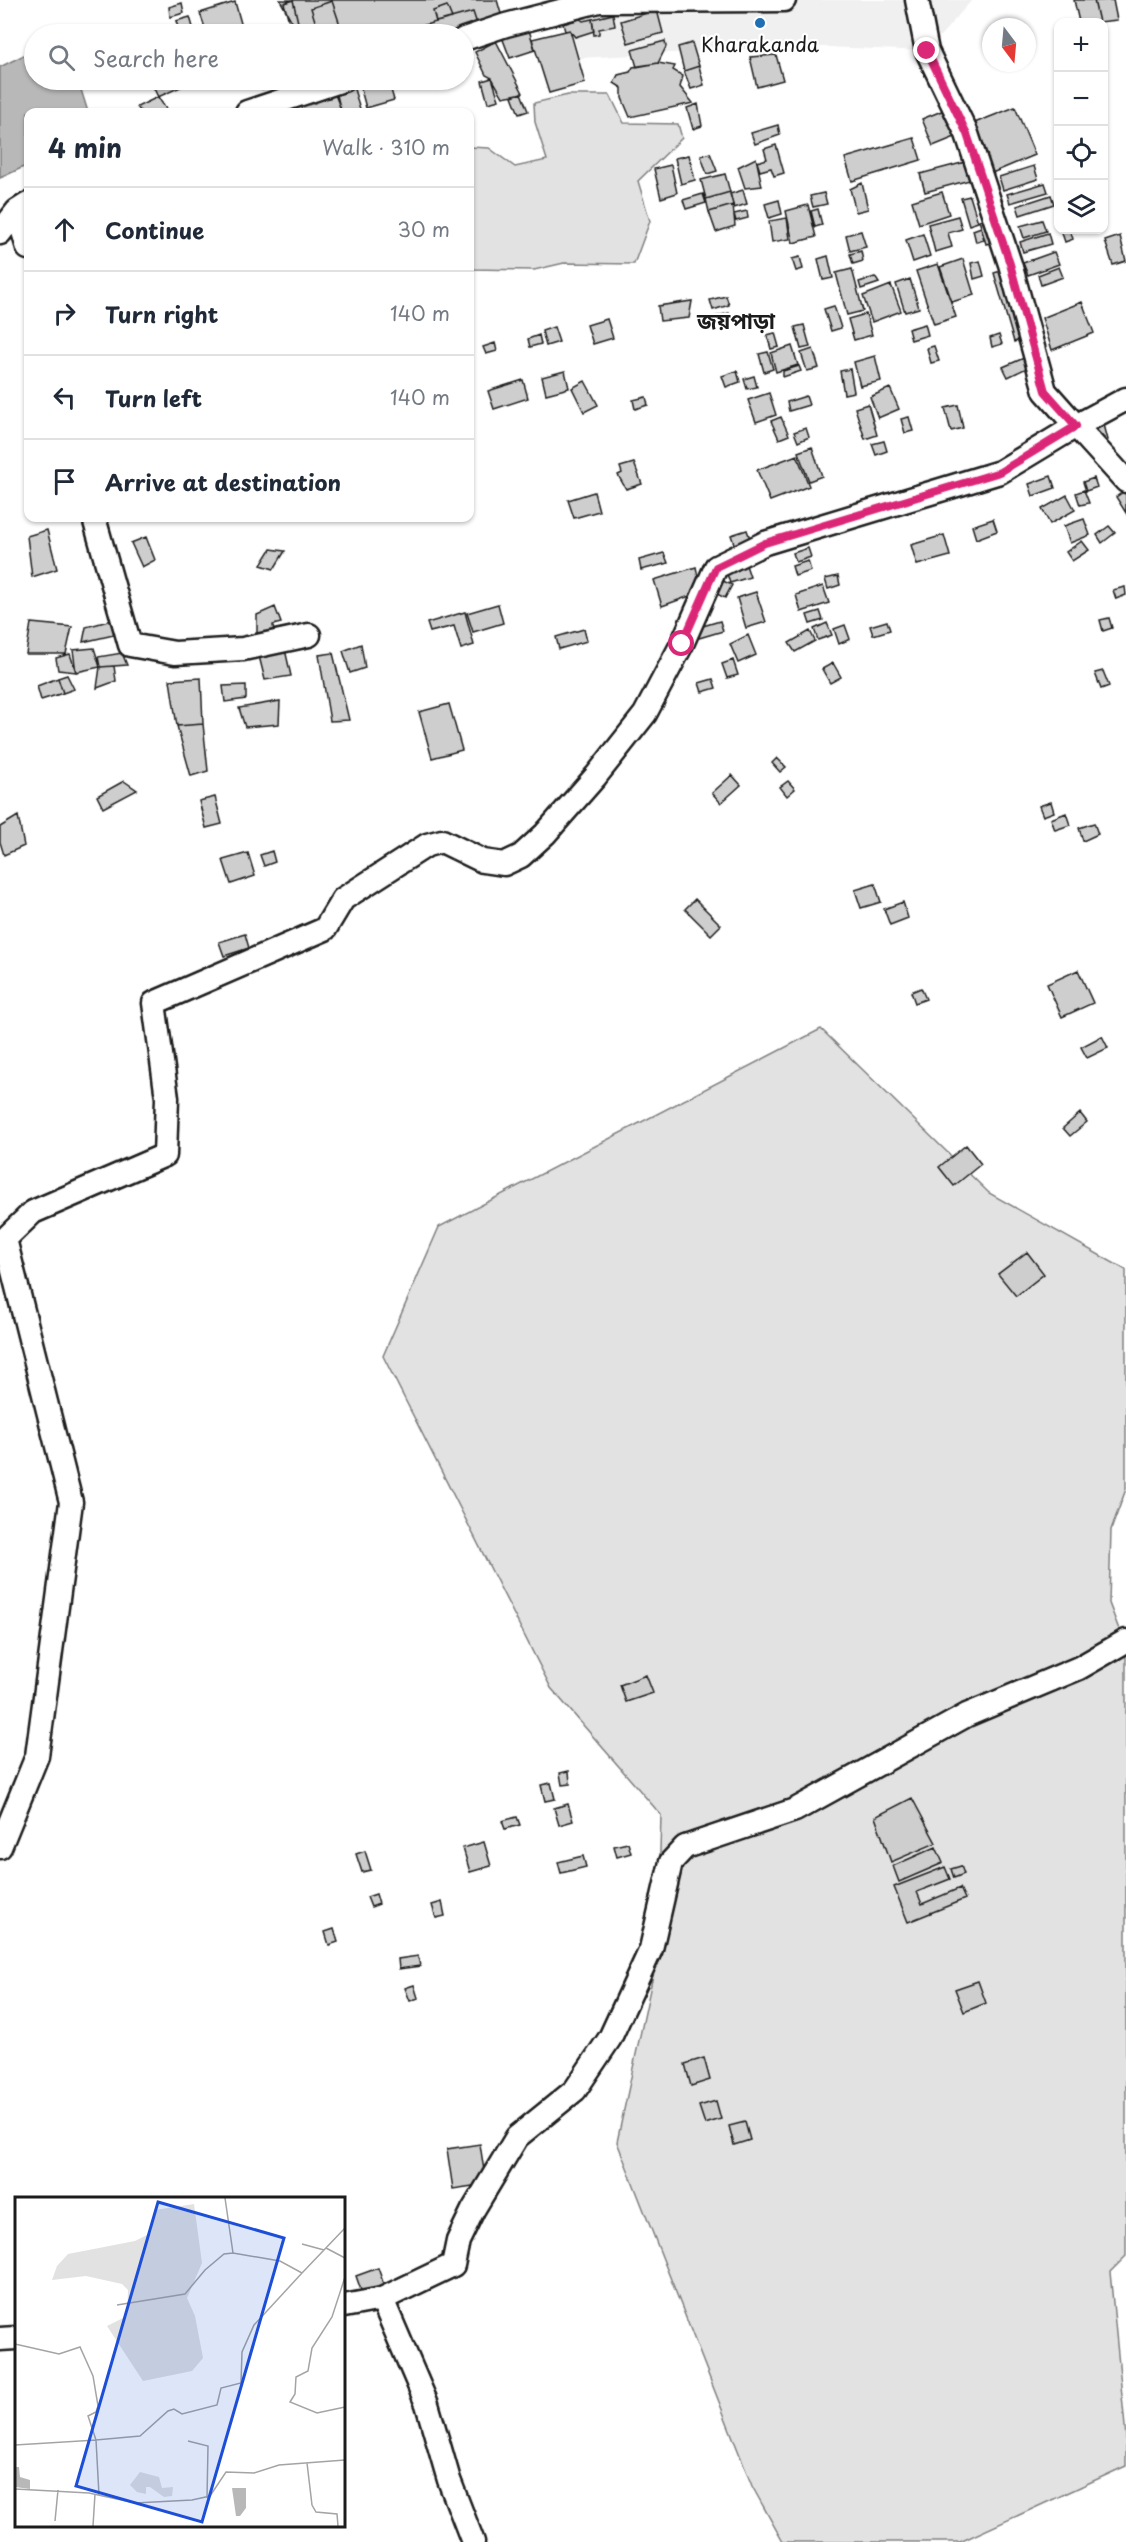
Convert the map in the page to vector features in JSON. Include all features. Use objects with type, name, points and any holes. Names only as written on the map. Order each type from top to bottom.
[{"type":"street","points":[[474,36],[599,1],[784,0]]},
{"type":"street","points":[[917,0],[927,51],[967,134],[1010,264],[1045,391],[1126,482]]},
{"type":"street","points":[[259,108],[313,90]]},
{"type":"street","points":[[0,233],[23,208]]},
{"type":"street","points":[[0,1847],[37,1756],[71,1502],[5,1239],[33,1212],[165,1155],[167,1098],[154,1003],[325,929],[343,899],[427,845],[442,841],[483,861],[504,864],[521,856],[545,834],[596,776],[645,714],[682,644],[716,567],[765,543],[1000,472],[1126,399]]},
{"type":"street","points":[[95,522],[130,645],[175,653],[243,649],[309,636]]},
{"type":"street","points":[[345,2306],[382,2299],[453,2265],[458,2241],[517,2137],[575,2090],[610,2038],[651,1949],[670,1862],[685,1847],[795,1810],[967,1714],[1079,1668],[1126,1641]]},
{"type":"street","points":[[382,2299],[427,2404],[449,2480],[473,2542]]},
{"type":"street","points":[[0,2339],[15,2338]]},
{"type":"shaded area","name":"Kharakanda","points":[[563,0],[972,0],[927,51],[799,46],[580,58]]},
{"type":"shaded area","points":[[24,55],[24,90],[81,90],[87,108],[24,108],[24,167],[0,178],[0,67]]},
{"type":"shaded area","points":[[568,95],[610,95],[624,123],[678,124],[682,138],[638,181],[650,221],[634,264],[564,263],[534,270],[474,269],[474,147],[489,148],[515,167],[547,160],[535,122],[534,103]]},
{"type":"shaded area","points":[[821,1029],[989,1193],[1126,1270],[1126,1489],[1111,1530],[1109,1603],[1126,1648],[1126,2256],[1110,2272],[1126,2437],[1126,2466],[960,2542],[783,2542],[752,2486],[617,2142],[657,1957],[661,1815],[551,1688],[383,1356],[439,1227]]},
{"type":"building","points":[[280,0],[497,0],[504,24],[474,32],[474,24],[293,24]]},
{"type":"building","points":[[293,0],[298,24],[290,24],[284,3]]},
{"type":"building","points":[[1074,0],[1094,0],[1098,18],[1078,18]]},
{"type":"building","points":[[1113,0],[1117,20],[1108,21],[1108,18],[1098,18],[1094,1]]},
{"type":"building","points":[[332,1],[340,24],[316,24],[311,8]]},
{"type":"building","points":[[235,2],[241,24],[204,24],[200,13]]},
{"type":"building","points":[[182,3],[184,13],[170,17],[169,7]]},
{"type":"building","points":[[447,6],[452,18],[436,22],[433,11]]},
{"type":"building","points":[[657,10],[663,33],[628,43],[621,21]]},
{"type":"building","points":[[473,12],[477,24],[474,25],[428,24]]},
{"type":"building","points":[[613,14],[615,26],[599,29],[599,34],[594,35],[592,19]]},
{"type":"building","points":[[190,17],[192,24],[177,24],[176,21]]},
{"type":"building","points":[[580,19],[583,21],[592,19],[594,31],[575,37],[570,30],[565,31],[563,24]]},
{"type":"building","points":[[529,30],[535,50],[510,58],[502,37]]},
{"type":"building","points":[[570,30],[585,83],[549,93],[532,39]]},
{"type":"building","points":[[496,41],[523,93],[503,97],[492,78],[486,75],[475,52]]},
{"type":"building","points":[[665,41],[666,47],[658,63],[637,67],[632,50]]},
{"type":"building","points":[[692,43],[699,66],[684,71],[678,47]]},
{"type":"building","points":[[776,55],[783,80],[757,87],[750,57]]},
{"type":"building","points":[[658,63],[675,66],[673,70],[683,76],[680,87],[693,103],[630,117],[622,98],[622,88],[614,83],[618,75],[630,72],[633,67]]},
{"type":"building","points":[[699,66],[704,85],[691,89],[684,71]]},
{"type":"building","points":[[492,78],[499,100],[488,103],[482,81]]},
{"type":"building","points":[[155,90],[174,90],[158,97]]},
{"type":"building","points":[[354,90],[360,108],[340,108],[334,92]]},
{"type":"building","points":[[361,90],[391,90],[394,100],[366,108]]},
{"type":"building","points":[[521,93],[528,111],[519,114],[512,96]]},
{"type":"building","points":[[337,95],[340,108],[293,108]]},
{"type":"building","points":[[158,97],[165,108],[138,108]]},
{"type":"building","points":[[698,104],[702,126],[693,129],[687,108]]},
{"type":"building","points":[[1015,107],[1035,155],[992,173],[972,124]]},
{"type":"building","points":[[949,108],[960,135],[933,146],[922,119]]},
{"type":"building","points":[[778,125],[780,135],[755,144],[751,133]]},
{"type":"building","points":[[914,138],[921,160],[852,181],[845,158]]},
{"type":"building","points":[[776,145],[784,173],[774,176],[771,168],[760,171],[757,162],[767,159],[764,149]]},
{"type":"building","points":[[710,153],[717,171],[707,174],[701,156]]},
{"type":"building","points":[[689,155],[695,180],[681,184],[675,158]]},
{"type":"building","points":[[756,158],[762,186],[745,188],[738,167]]},
{"type":"building","points":[[973,160],[977,178],[925,192],[920,174]]},
{"type":"building","points":[[671,165],[677,193],[661,198],[654,169]]},
{"type":"building","points":[[1034,166],[1038,179],[1003,190],[999,177]]},
{"type":"building","points":[[725,174],[730,192],[706,199],[701,180]]},
{"type":"building","points":[[862,183],[868,209],[856,212],[850,189]]},
{"type":"building","points":[[1045,183],[1048,192],[1010,203],[1007,194]]},
{"type":"building","points":[[743,190],[747,204],[734,208],[730,194]]},
{"type":"building","points":[[730,192],[733,205],[709,212],[706,199]]},
{"type":"building","points":[[942,192],[949,214],[919,224],[912,201]]},
{"type":"building","points":[[824,193],[827,204],[813,207],[810,196]]},
{"type":"building","points":[[703,194],[706,203],[686,209],[683,200]]},
{"type":"building","points":[[1051,195],[1054,204],[1020,215],[1017,206]]},
{"type":"building","points":[[970,196],[978,222],[969,225],[961,198]]},
{"type":"building","points":[[779,200],[782,214],[769,218],[765,204]]},
{"type":"building","points":[[733,205],[735,226],[716,232],[709,212]]},
{"type":"building","points":[[808,205],[816,237],[793,243],[786,211]]},
{"type":"building","points":[[818,209],[822,225],[815,227],[811,211]]},
{"type":"building","points":[[747,211],[748,218],[736,221],[734,214]]},
{"type":"building","points":[[958,216],[962,229],[948,233],[952,247],[935,252],[928,224]]},
{"type":"building","points":[[991,216],[997,241],[986,244],[979,220]]},
{"type":"building","points":[[787,218],[790,239],[772,242],[769,221]]},
{"type":"building","points":[[1042,220],[1046,231],[1024,238],[1020,226]]},
{"type":"building","points":[[981,227],[984,240],[976,242],[973,230]]},
{"type":"building","points":[[861,231],[866,247],[850,251],[846,235]]},
{"type":"building","points":[[1048,233],[1051,244],[1023,252],[1020,242]]},
{"type":"building","points":[[923,234],[930,256],[913,262],[906,240]]},
{"type":"building","points":[[1062,234],[1071,234],[1073,239],[1065,242]]},
{"type":"building","points":[[1120,236],[1126,261],[1113,265],[1105,241]]},
{"type":"building","points":[[861,251],[863,261],[853,264],[850,254]]},
{"type":"building","points":[[1054,252],[1059,264],[1028,275],[1023,263]]},
{"type":"building","points":[[828,256],[833,278],[823,280],[818,259]]},
{"type":"building","points":[[800,257],[803,269],[796,271],[792,259]]},
{"type":"building","points":[[963,259],[974,295],[952,302],[940,267]]},
{"type":"building","points":[[980,261],[984,276],[974,279],[971,263]]},
{"type":"building","points":[[938,264],[956,317],[934,324],[916,271]]},
{"type":"building","points":[[1059,267],[1063,277],[1041,285],[1038,275]]},
{"type":"building","points":[[1011,268],[1030,337],[1014,342],[994,273]]},
{"type":"building","points":[[852,269],[863,311],[847,315],[836,273]]},
{"type":"building","points":[[875,277],[879,283],[861,289],[859,282]]},
{"type":"building","points":[[910,279],[919,308],[905,312],[896,284]]},
{"type":"building","points":[[891,285],[901,311],[872,322],[863,296]]},
{"type":"building","points":[[726,296],[729,305],[713,310],[710,300]]},
{"type":"building","points":[[692,301],[689,318],[660,321],[658,306]]},
{"type":"building","points":[[1082,302],[1094,333],[1052,350],[1042,318]]},
{"type":"building","points":[[834,306],[841,328],[831,331],[824,309]]},
{"type":"building","points":[[729,313],[732,322],[712,327],[711,321],[715,320],[714,317]]},
{"type":"building","points":[[866,314],[872,335],[854,340],[848,319]]},
{"type":"building","points":[[607,319],[613,338],[593,344],[587,325]]},
{"type":"building","points":[[925,324],[928,335],[911,340],[908,329]]},
{"type":"building","points":[[804,325],[810,347],[801,349],[795,327]]},
{"type":"building","points":[[554,327],[559,342],[546,346],[542,331]]},
{"type":"building","points":[[775,333],[779,347],[771,349],[767,335]]},
{"type":"building","points":[[539,335],[541,344],[530,347],[528,339]]},
{"type":"building","points":[[999,335],[1002,344],[992,347],[990,338]]},
{"type":"building","points":[[495,343],[497,351],[486,354],[483,347]]},
{"type":"building","points":[[792,346],[798,365],[776,372],[771,353]]},
{"type":"building","points":[[934,346],[939,361],[931,363],[927,348]]},
{"type":"building","points":[[813,349],[819,368],[807,371],[801,353]]},
{"type":"building","points":[[768,352],[773,369],[764,372],[759,354]]},
{"type":"building","points":[[875,356],[881,381],[860,386],[854,362]]},
{"type":"building","points":[[1024,358],[1029,367],[1008,377],[1003,367]]},
{"type":"building","points":[[799,366],[801,371],[783,377],[783,371]]},
{"type":"building","points":[[850,369],[854,392],[844,394],[840,371]]},
{"type":"building","points":[[565,371],[569,388],[546,394],[542,377]]},
{"type":"building","points":[[737,371],[740,382],[726,387],[722,376]]},
{"type":"building","points":[[754,376],[757,387],[747,389],[744,379]]},
{"type":"building","points":[[523,380],[528,398],[494,409],[488,391]]},
{"type":"building","points":[[585,381],[598,405],[584,412],[572,388]]},
{"type":"building","points":[[890,388],[899,409],[878,418],[870,397]]},
{"type":"building","points":[[769,393],[776,415],[756,422],[748,400]]},
{"type":"building","points":[[806,396],[809,405],[789,411],[787,402]]},
{"type":"building","points":[[646,397],[648,405],[635,409],[633,400]]},
{"type":"building","points":[[868,404],[877,435],[865,439],[855,408]]},
{"type":"building","points":[[958,405],[963,428],[951,431],[945,408]]},
{"type":"building","points":[[781,417],[789,435],[779,439],[771,421]]},
{"type":"building","points":[[909,417],[913,431],[905,433],[901,419]]},
{"type":"building","points":[[1102,417],[1108,440],[1096,443],[1091,420]]},
{"type":"building","points":[[806,428],[809,437],[798,442],[794,432]]},
{"type":"building","points":[[884,441],[887,451],[876,455],[872,444]]},
{"type":"building","points":[[812,447],[822,476],[809,481],[798,452]]},
{"type":"building","points":[[797,455],[809,486],[770,501],[757,470]]},
{"type":"building","points":[[634,463],[642,484],[626,489],[618,475],[622,473],[620,467]]},
{"type":"building","points":[[1051,476],[1055,488],[1033,496],[1029,484]]},
{"type":"building","points":[[1094,478],[1097,487],[1086,491],[1083,482]]},
{"type":"building","points":[[1084,490],[1089,503],[1080,505],[1076,493]]},
{"type":"building","points":[[1126,490],[1126,513],[1116,497]]},
{"type":"building","points":[[594,492],[599,511],[574,518],[568,500]]},
{"type":"building","points":[[1067,495],[1075,510],[1050,524],[1042,509]]},
{"type":"building","points":[[993,519],[997,531],[976,539],[972,526]]},
{"type":"building","points":[[1084,519],[1090,535],[1070,543],[1064,526]]},
{"type":"building","points":[[1109,526],[1115,533],[1102,543],[1097,535]]},
{"type":"building","points":[[47,530],[57,569],[32,577],[27,536]]},
{"type":"building","points":[[747,530],[753,547],[737,552],[731,535]]},
{"type":"building","points":[[944,535],[950,556],[917,565],[911,545]]},
{"type":"building","points":[[146,537],[155,560],[142,567],[131,543]]},
{"type":"building","points":[[1082,541],[1089,550],[1072,561],[1066,552]]},
{"type":"building","points":[[808,548],[811,557],[796,562],[793,553]]},
{"type":"building","points":[[271,549],[285,551],[274,569],[261,565]]},
{"type":"building","points":[[664,553],[668,563],[641,570],[639,560]]},
{"type":"building","points":[[743,556],[750,577],[730,583],[724,565]]},
{"type":"building","points":[[808,561],[811,571],[795,576],[792,566]]},
{"type":"building","points":[[696,567],[701,592],[662,606],[654,580]]},
{"type":"building","points":[[838,576],[840,585],[828,589],[825,579]]},
{"type":"building","points":[[721,580],[732,585],[725,598],[715,593]]},
{"type":"building","points":[[823,586],[829,603],[801,612],[796,595]]},
{"type":"building","points":[[1125,587],[1126,595],[1116,599],[1113,590]]},
{"type":"building","points":[[756,592],[766,622],[746,628],[737,598]]},
{"type":"building","points":[[498,604],[503,623],[473,632],[467,613]]},
{"type":"building","points":[[275,607],[281,623],[273,625],[274,634],[257,638],[257,615]]},
{"type":"building","points":[[820,611],[823,620],[810,624],[807,615]]},
{"type":"building","points":[[465,612],[474,645],[461,649],[454,626],[430,632],[427,623]]},
{"type":"building","points":[[1109,618],[1112,628],[1103,631],[1100,620]]},
{"type":"building","points":[[112,620],[118,634],[83,642],[86,627]]},
{"type":"building","points":[[720,621],[723,631],[699,638],[696,628]]},
{"type":"building","points":[[887,621],[890,630],[873,635],[870,626]]},
{"type":"building","points":[[31,623],[72,627],[66,654],[26,654]]},
{"type":"building","points":[[827,623],[832,635],[818,640],[814,629]]},
{"type":"building","points":[[845,625],[850,639],[839,644],[834,629]]},
{"type":"building","points":[[584,629],[587,641],[559,649],[556,637]]},
{"type":"building","points":[[810,631],[815,641],[795,652],[789,643]]},
{"type":"building","points":[[748,635],[756,655],[738,663],[730,644]]},
{"type":"building","points":[[361,644],[365,668],[350,673],[343,651]]},
{"type":"building","points":[[284,645],[291,676],[265,680],[258,652]]},
{"type":"building","points":[[94,648],[100,667],[76,672],[73,650]]},
{"type":"building","points":[[122,653],[127,665],[100,667],[98,657]]},
{"type":"building","points":[[333,653],[349,720],[330,721],[319,655]]},
{"type":"building","points":[[70,654],[76,672],[58,670],[56,658]]},
{"type":"building","points":[[733,660],[738,675],[727,678],[722,664]]},
{"type":"building","points":[[833,663],[841,677],[830,683],[822,669]]},
{"type":"building","points":[[114,666],[116,681],[97,688],[100,667]]},
{"type":"building","points":[[1103,671],[1109,686],[1101,689],[1095,673]]},
{"type":"building","points":[[67,675],[74,689],[63,693],[58,678]]},
{"type":"building","points":[[58,678],[63,693],[41,700],[37,686]]},
{"type":"building","points":[[201,678],[203,724],[177,726],[170,680]]},
{"type":"building","points":[[713,679],[716,688],[702,692],[699,683]]},
{"type":"building","points":[[246,685],[246,699],[225,702],[223,686]]},
{"type":"building","points":[[280,701],[279,724],[245,727],[239,708]]},
{"type":"building","points":[[449,704],[462,750],[432,758],[419,712]]},
{"type":"building","points":[[203,724],[208,771],[191,776],[177,726]]},
{"type":"building","points":[[777,758],[786,767],[780,772],[772,763]]},
{"type":"building","points":[[732,775],[741,785],[721,803],[712,793]]},
{"type":"building","points":[[124,781],[137,790],[103,808],[97,796]]},
{"type":"building","points":[[788,781],[795,789],[787,796],[780,787]]},
{"type":"building","points":[[215,797],[222,824],[206,828],[199,801]]},
{"type":"building","points":[[1051,802],[1054,812],[1043,816],[1039,806]]},
{"type":"building","points":[[1066,813],[1070,825],[1055,830],[1051,819]]},
{"type":"building","points":[[18,816],[24,846],[4,855],[0,842],[0,827]]},
{"type":"building","points":[[1094,823],[1098,834],[1083,841],[1079,828]]},
{"type":"building","points":[[272,851],[275,862],[264,866],[260,855]]},
{"type":"building","points":[[248,853],[255,876],[231,884],[223,860]]},
{"type":"building","points":[[875,884],[881,902],[861,908],[855,890]]},
{"type":"building","points":[[695,899],[721,925],[711,935],[685,909]]},
{"type":"building","points":[[903,902],[908,918],[890,925],[884,909]]},
{"type":"building","points":[[245,934],[249,948],[224,956],[219,942]]},
{"type":"building","points":[[1078,970],[1093,1003],[1062,1017],[1047,984]]},
{"type":"building","points":[[921,988],[926,999],[915,1003],[911,992]]},
{"type":"building","points":[[1102,1036],[1108,1048],[1087,1058],[1081,1047]]},
{"type":"building","points":[[1080,1113],[1087,1122],[1070,1136],[1063,1128]]},
{"type":"building","points":[[966,1145],[981,1164],[954,1186],[939,1167]]},
{"type":"building","points":[[1027,1252],[1044,1274],[1016,1296],[998,1274]]},
{"type":"building","points":[[646,1675],[653,1693],[626,1702],[620,1685]]},
{"type":"building","points":[[569,1771],[570,1784],[562,1785],[560,1773]]},
{"type":"building","points":[[551,1783],[555,1799],[545,1801],[541,1785]]},
{"type":"building","points":[[912,1798],[936,1843],[891,1862],[875,1817]]},
{"type":"building","points":[[568,1804],[573,1821],[559,1825],[554,1808]]},
{"type":"building","points":[[517,1817],[520,1825],[505,1829],[502,1821]]},
{"type":"building","points":[[484,1842],[491,1866],[470,1872],[463,1848]]},
{"type":"building","points":[[628,1843],[631,1853],[617,1857],[614,1846]]},
{"type":"building","points":[[936,1847],[943,1863],[899,1882],[893,1866]]},
{"type":"building","points":[[365,1851],[371,1870],[362,1872],[356,1854]]},
{"type":"building","points":[[583,1856],[586,1867],[561,1873],[558,1862]]},
{"type":"building","points":[[961,1866],[964,1874],[954,1878],[951,1869]]},
{"type":"building","points":[[945,1867],[950,1879],[917,1892],[922,1904],[960,1888],[965,1899],[908,1922],[894,1887]]},
{"type":"building","points":[[376,1894],[379,1904],[371,1907],[367,1897]]},
{"type":"building","points":[[442,1902],[445,1916],[436,1918],[432,1905]]},
{"type":"building","points":[[334,1929],[338,1942],[329,1945],[325,1932]]},
{"type":"building","points":[[418,1956],[420,1966],[399,1969],[398,1959]]},
{"type":"building","points":[[978,1981],[986,2003],[964,2012],[955,1989]]},
{"type":"building","points":[[414,1985],[418,1998],[410,2001],[405,1988]]},
{"type":"building","points":[[704,2058],[710,2080],[691,2086],[685,2064]]},
{"type":"building","points":[[716,2101],[721,2119],[705,2124],[699,2106]]},
{"type":"building","points":[[745,2122],[750,2140],[734,2145],[729,2126]]},
{"type":"building","points":[[480,2144],[486,2184],[453,2189],[447,2149]]},
{"type":"building","points":[[378,2268],[384,2285],[362,2293],[356,2276]]},
{"type":"place","name":"Kharakanda","points":[[760,23]]},
{"type":"district","name":"জয়পাড়া","points":[[736,321]]},
{"type":"route","points":[[682,644],[716,567],[765,543],[1000,472],[1076,426],[1045,391],[1010,264],[967,134],[927,51]]}]
